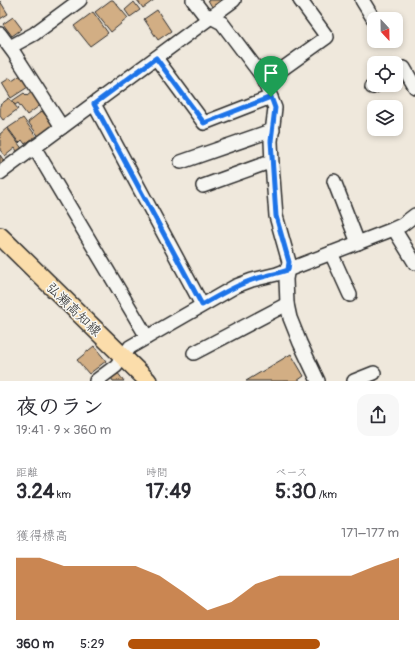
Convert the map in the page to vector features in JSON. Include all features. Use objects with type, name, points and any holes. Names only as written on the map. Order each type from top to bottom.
[{"type":"main road","name":"弘瀬高知線","points":[[0,236],[148,381]]},
{"type":"street","points":[[10,47],[34,34],[80,0]]},
{"type":"street","points":[[193,0],[203,13],[222,22],[262,76],[275,108],[271,141],[272,164],[276,216],[289,262],[286,279],[287,304],[290,318],[300,343],[318,381]]},
{"type":"street","points":[[0,173],[234,0]]},
{"type":"street","points":[[264,82],[327,37],[300,0]]},
{"type":"street","points":[[362,0],[369,12]]},
{"type":"street","points":[[0,34],[62,128]]},
{"type":"street","points":[[156,58],[204,123],[271,97]]},
{"type":"street","points":[[403,69],[415,87]]},
{"type":"street","points":[[94,104],[202,305]]},
{"type":"street","points":[[181,162],[273,130]]},
{"type":"street","points":[[34,148],[147,337]]},
{"type":"street","points":[[204,186],[264,164],[272,164]]},
{"type":"street","points":[[334,181],[358,243]]},
{"type":"street","points":[[96,381],[116,366],[130,347],[236,286],[252,280],[277,274],[394,229],[415,215]]},
{"type":"street","points":[[394,229],[415,263]]},
{"type":"street","points":[[331,253],[350,295]]},
{"type":"street","points":[[194,353],[287,304]]},
{"type":"street","points":[[354,381],[374,373]]},
{"type":"building","points":[[113,0],[128,18],[111,32],[95,12]]},
{"type":"building","points":[[137,0],[154,0],[143,8]]},
{"type":"building","points":[[208,0],[222,0],[212,7]]},
{"type":"building","points":[[0,1],[8,14],[0,19]]},
{"type":"building","points":[[134,2],[140,10],[130,17],[125,10]]},
{"type":"building","points":[[157,10],[171,31],[158,40],[144,19]]},
{"type":"building","points":[[93,12],[108,33],[90,46],[74,26]]},
{"type":"building","points":[[13,17],[22,29],[12,36],[3,24]]},
{"type":"building","points":[[21,75],[28,87],[11,98],[2,83],[10,78],[12,81]]},
{"type":"building","points":[[33,91],[42,104],[27,115],[18,103],[15,105],[12,101],[24,93],[27,96]]},
{"type":"building","points":[[9,98],[18,109],[3,120],[0,116],[0,105]]},
{"type":"building","points":[[42,111],[55,127],[40,138],[28,122]]},
{"type":"building","points":[[23,118],[36,136],[25,144],[22,140],[19,143],[8,128]]},
{"type":"building","points":[[7,128],[23,150],[19,154],[15,148],[5,156],[0,150],[0,134]]},
{"type":"building","points":[[0,155],[4,161],[0,164]]},
{"type":"building","points":[[94,346],[106,361],[89,374],[77,360]]},
{"type":"building","points":[[291,354],[304,376],[297,381],[246,381]]},
{"type":"building","points":[[117,372],[124,381],[113,381],[110,376]]},
{"type":"route","points":[[156,58],[204,123],[271,97],[275,108],[271,141],[276,216],[289,262],[288,270],[236,286],[202,305],[94,104],[156,58]]}]
